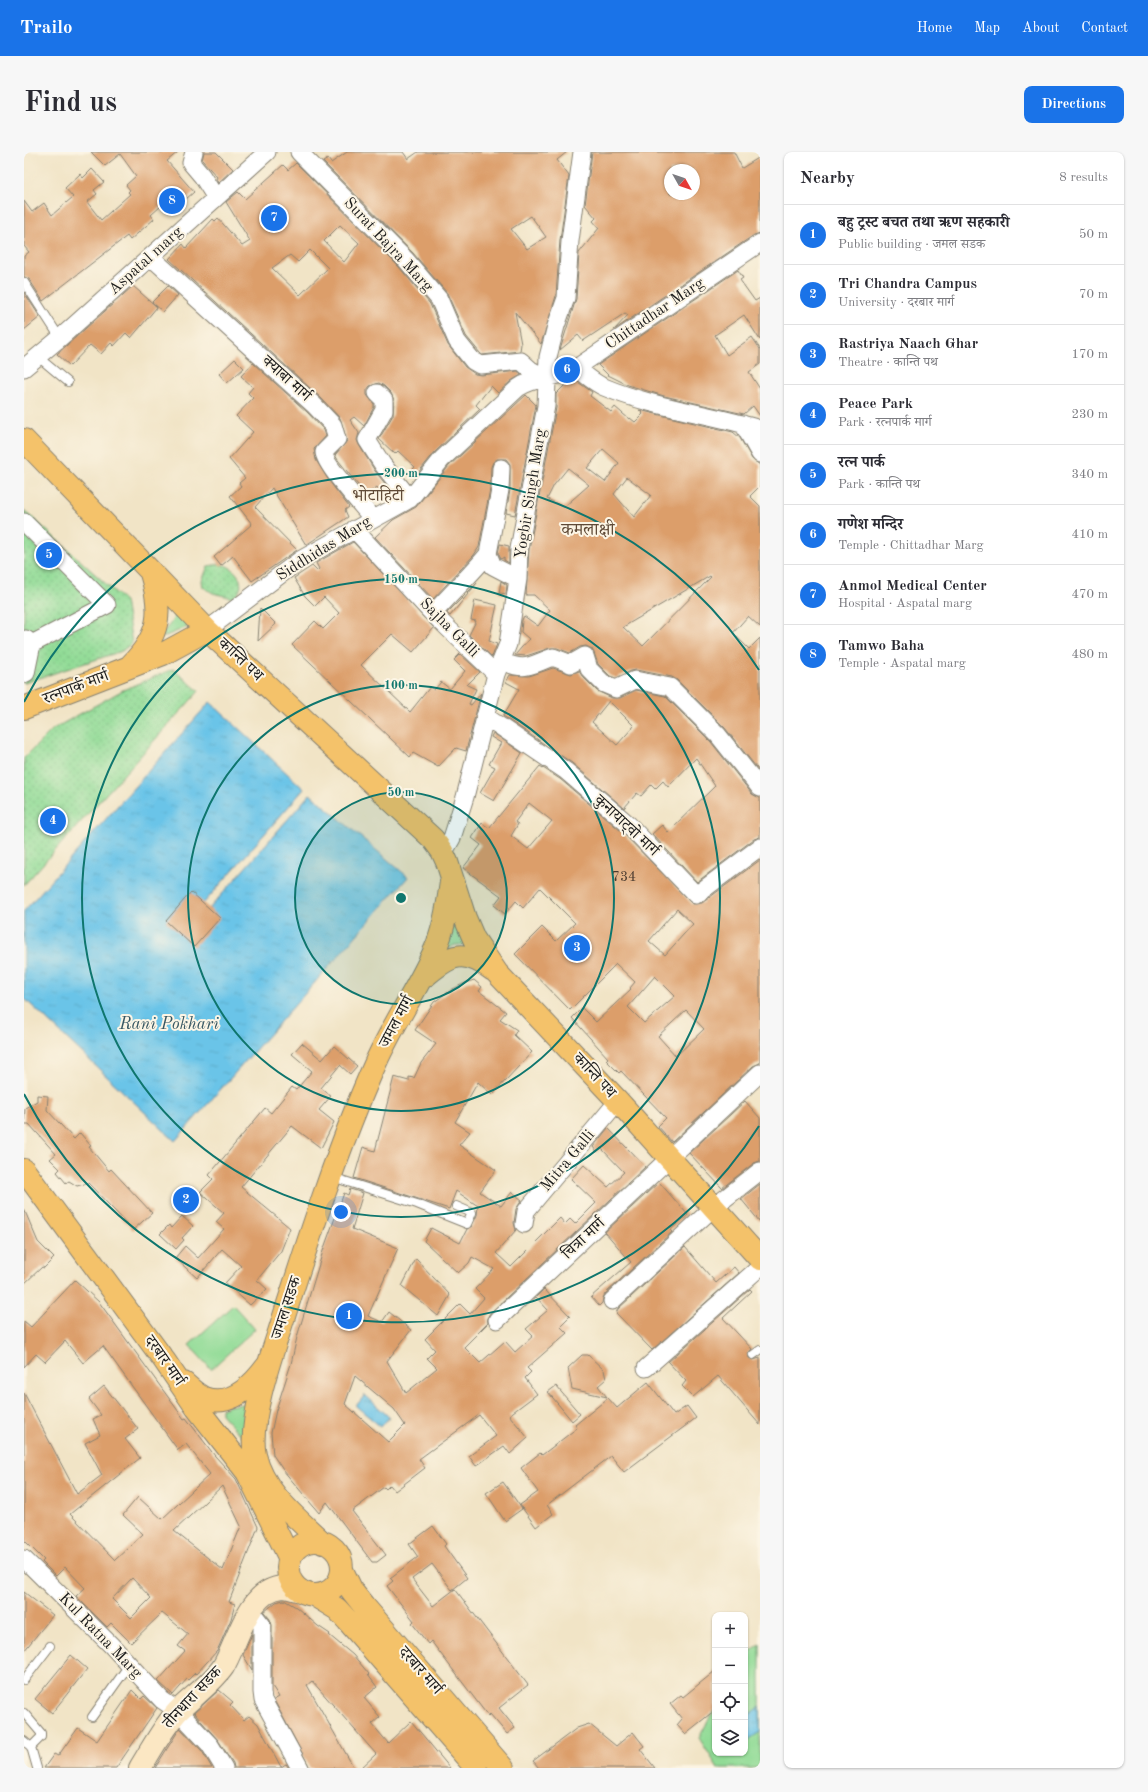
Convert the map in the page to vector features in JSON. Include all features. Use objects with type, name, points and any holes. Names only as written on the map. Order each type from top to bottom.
[{"type":"main road","name":"कान्ति पथ","points":[[24,440],[207,630],[433,839],[442,851],[465,918],[474,939],[497,973],[618,1101],[760,1259]]},
{"type":"main road","points":[[129,667],[151,641],[156,624],[158,607],[156,590],[151,573]]},
{"type":"main road","name":"रत्नपार्क मार्ग","points":[[24,708],[163,654],[207,630]]},
{"type":"main road","name":"कान्ति पथ","points":[[418,983],[435,951],[448,903],[451,879]]},
{"type":"main road","points":[[418,983],[440,964],[451,957],[464,956],[479,959],[497,973]]},
{"type":"main road","name":"जमल मार्ग","points":[[377,1060],[418,983]]},
{"type":"main road","name":"जमल सडक","points":[[323,1543],[277,1498],[268,1487],[255,1455],[252,1438],[269,1364],[330,1176],[377,1060]]},
{"type":"main road","name":"दरबार मार्ग","points":[[27,1182],[172,1373],[196,1407],[247,1472],[290,1559]]},
{"type":"main road","points":[[172,1373],[204,1398],[214,1400],[225,1399],[237,1395],[249,1387],[269,1364]]},
{"type":"main road","points":[[252,1607],[270,1590],[282,1587],[307,1593],[322,1594],[336,1585],[342,1570],[339,1556],[329,1545],[323,1543],[307,1543],[300,1547],[290,1559],[289,1574],[292,1581],[307,1593]]},
{"type":"main road","name":"दरबार मार्ग","points":[[342,1570],[352,1591],[364,1606],[503,1768]]},
{"type":"main road","name":"दरबार मार्ग","points":[[307,1593],[337,1610],[348,1621],[476,1768]]},
{"type":"main road","name":"तीनधारा सडक","points":[[140,1768],[163,1731],[178,1711],[217,1675],[223,1667],[252,1607]]},
{"type":"street","points":[[194,152],[191,163],[202,176],[216,198]]},
{"type":"street","name":"Aspatal marg","points":[[24,368],[60,338],[267,152]]},
{"type":"street","name":"Surat Bajra Marg","points":[[299,152],[406,260],[439,299],[458,341],[473,361],[480,365],[521,361],[531,370],[546,378]]},
{"type":"street","name":"Yogbir Singh Marg","points":[[442,851],[448,846],[452,838],[465,797],[485,716],[499,668],[508,644],[518,579],[519,549],[546,406],[548,357],[556,326],[566,298],[570,241],[582,152]]},
{"type":"street","name":"Chittadhar Marg","points":[[546,378],[566,374],[576,368],[760,243]]},
{"type":"street","name":"क्याबा मार्ग","points":[[151,257],[314,405],[333,425],[337,439],[324,452],[325,458],[342,482],[373,519]]},
{"type":"street","points":[[576,368],[602,387],[623,395],[655,404],[743,424],[760,430]]},
{"type":"street","name":"Siddhidas Marg","points":[[207,630],[300,560],[410,499],[442,459],[504,400],[527,382],[546,378]]},
{"type":"street","points":[[377,393],[384,400],[384,410],[367,440],[383,465],[410,499]]},
{"type":"street","points":[[743,424],[760,454]]},
{"type":"street","points":[[433,614],[488,554],[500,490],[501,468]]},
{"type":"street","points":[[24,522],[108,605],[27,643],[26,673],[24,674]]},
{"type":"street","name":"Sajha Galli","points":[[354,529],[433,614],[499,668]]},
{"type":"street","points":[[488,554],[493,566],[518,579]]},
{"type":"street","points":[[499,668],[526,667],[553,657],[571,664],[586,656],[589,669],[604,684],[616,689],[635,680],[670,687],[718,735],[760,788]]},
{"type":"street","name":"कुनायाट्वो मार्ग","points":[[485,716],[566,771],[628,824],[696,895],[760,847]]},
{"type":"street","name":"चित्रा मार्ग","points":[[497,1320],[671,1159],[760,1074]]},
{"type":"street","name":"Mitra Galli","points":[[524,1224],[526,1211],[618,1101]]},
{"type":"street","points":[[612,1300],[714,1207],[760,1171]]},
{"type":"street","points":[[646,1368],[760,1267]]},
{"type":"street","name":"Kul Ratna Marg","points":[[24,1559],[162,1700],[178,1711],[210,1745],[224,1768]]},
{"type":"street","points":[[252,1607],[262,1625],[263,1700],[300,1768]]},
{"type":"lane","points":[[24,282],[60,338]]},
{"type":"lane","points":[[37,356],[68,382]]},
{"type":"lane","points":[[330,1176],[417,1204],[467,1224],[472,1213],[456,1206]]},
{"type":"lane","points":[[753,1356],[760,1350]]},
{"type":"lane","points":[[24,1680],[50,1646]]},
{"type":"lane","points":[[92,1717],[129,1665]]},
{"type":"lane","points":[[24,1713],[41,1733],[41,1737],[31,1747]]},
{"type":"lane","points":[[24,1741],[31,1747],[37,1768]]},
{"type":"green space","points":[[24,510],[125,601],[132,643],[122,651],[24,683]]},
{"type":"green space","points":[[220,564],[231,568],[236,572],[241,582],[238,593],[233,598],[213,593],[203,587],[202,581],[208,566]]},
{"type":"green space","points":[[178,611],[192,625],[161,638],[161,635]]},
{"type":"green space","points":[[173,669],[199,691],[24,885],[24,758],[53,729],[123,690]]},
{"type":"green space","points":[[454,920],[470,944],[455,945],[443,950]]},
{"type":"green space","points":[[233,1305],[255,1329],[211,1369],[189,1345]]},
{"type":"green space","points":[[251,1403],[243,1438],[221,1414],[221,1409],[229,1406]]},
{"type":"green space","points":[[760,1644],[760,1768],[718,1768],[699,1738],[712,1714],[712,1756],[748,1756],[748,1653]]},
{"type":"water","name":"Rani Pokhari","points":[[210,702],[304,789],[203,904],[191,893],[166,921],[194,946],[209,909],[310,794],[408,877],[175,1141],[24,998],[24,911]]},
{"type":"water","points":[[365,1395],[389,1417],[381,1427],[356,1406]]},
{"type":"water","points":[[760,1707],[760,1732],[748,1740],[748,1720],[748,1716]]},
{"type":"building","points":[[91,152],[178,152],[167,161],[194,192],[178,206],[171,197],[151,215],[154,219],[130,240],[127,236],[43,301],[29,279],[24,277],[24,256],[29,252],[24,246],[24,201],[32,212],[44,203],[52,215],[73,197],[65,188],[80,174],[83,178],[92,169],[104,182],[94,190],[97,194],[87,202],[101,220],[130,194],[128,192],[130,190],[126,185],[136,176],[120,154],[105,166]]},
{"type":"building","points":[[204,152],[216,152],[233,169],[218,183],[216,179],[217,177],[202,160]]},
{"type":"building","points":[[347,152],[403,152],[408,159],[418,152],[567,152],[557,160],[569,176],[560,240],[556,296],[541,344],[515,312],[521,344],[520,351],[482,355],[466,336],[447,293],[413,253],[323,162],[328,159],[331,163]],"holes":[[[531,216],[546,237],[527,249],[511,229]]]},
{"type":"building","points":[[592,152],[734,152],[742,168],[760,157],[760,233],[754,235],[614,330],[628,315],[625,313],[583,341],[578,335],[560,350],[576,299],[579,253],[599,228],[593,221],[596,218],[585,205]]},
{"type":"building","points":[[296,163],[399,267],[430,304],[448,345],[465,367],[475,374],[481,375],[518,371],[521,375],[511,381],[498,393],[491,386],[476,405],[480,409],[435,452],[417,474],[412,470],[415,467],[398,451],[395,454],[379,439],[393,415],[394,400],[391,393],[379,383],[370,386],[367,390],[367,395],[374,404],[374,407],[364,426],[354,417],[350,420],[359,433],[357,440],[359,445],[375,471],[395,496],[388,500],[377,487],[366,495],[335,455],[347,441],[340,418],[321,398],[169,259],[183,244],[186,248],[213,219],[215,221],[218,218],[242,246],[250,241],[226,202],[238,192],[245,199],[283,165],[288,170]],"holes":[[[340,225],[359,243],[344,262],[324,241]],[[310,250],[328,268],[300,295],[272,268],[290,255],[298,262]]]},
{"type":"building","points":[[738,270],[743,278],[740,280],[755,301],[760,298],[760,340],[744,315],[715,335],[727,355],[752,337],[760,349],[760,364],[749,372],[760,389],[760,416],[753,406],[744,414],[664,396],[628,385],[608,375],[598,365]]},
{"type":"building","points":[[133,286],[157,307],[131,338],[126,333],[114,346],[111,343],[101,354],[90,345],[70,366],[57,354]]},
{"type":"building","points":[[168,286],[178,295],[163,312],[152,302]]},
{"type":"building","points":[[24,292],[40,317],[24,330]]},
{"type":"building","points":[[235,359],[244,368],[227,383],[219,374]]},
{"type":"building","points":[[253,363],[307,412],[324,430],[326,436],[314,449],[316,460],[329,481],[349,507],[345,510],[348,517],[306,545],[272,488],[255,507],[297,550],[252,581],[233,556],[221,566],[214,557],[252,524],[230,496],[241,486],[239,483],[245,478],[229,459],[253,432],[236,416],[253,398],[248,393],[253,387],[241,376]]},
{"type":"building","points":[[575,380],[592,392],[590,396],[611,412],[615,407],[635,422],[643,414],[639,410],[733,432],[740,438],[752,459],[760,465],[760,486],[750,496],[760,506],[760,627],[748,616],[733,633],[749,649],[760,638],[760,772],[725,728],[677,680],[672,677],[636,670],[616,678],[610,676],[598,664],[592,649],[586,646],[580,647],[570,653],[557,648],[550,648],[526,656],[515,655],[529,639],[521,632],[522,620],[524,616],[538,626],[550,610],[534,595],[526,595],[529,550],[556,408],[556,394],[567,383]],"holes":[[[603,449],[619,463],[605,482],[587,468]],[[568,468],[589,485],[564,507],[547,499],[554,485]],[[627,477],[651,495],[634,517],[614,494]],[[710,576],[711,577],[643,646],[623,627]]]},
{"type":"building","points":[[526,395],[536,405],[515,515],[506,513],[510,490],[510,464],[506,459],[497,459],[493,462],[491,467],[490,489],[479,547],[474,555],[433,599],[375,537],[393,520],[416,507],[449,466]]},
{"type":"building","points":[[353,542],[434,628],[413,652],[392,634],[361,665],[410,712],[430,687],[434,690],[441,682],[450,689],[465,671],[454,660],[460,654],[480,672],[467,685],[476,689],[469,704],[471,705],[481,693],[466,751],[456,748],[438,767],[413,753],[410,757],[292,645],[315,621],[323,629],[339,613],[324,597],[315,606],[305,596],[294,578],[312,566],[317,571],[319,569],[316,563]]},
{"type":"building","points":[[500,544],[509,546],[509,563],[504,560],[504,557],[501,559],[498,553]]},
{"type":"building","points":[[501,581],[507,585],[506,594],[499,593]]},
{"type":"building","points":[[477,583],[450,616],[447,613]]},
{"type":"building","points":[[475,600],[497,605],[489,641],[497,644],[492,657],[469,635],[476,621],[471,620]]},
{"type":"building","points":[[260,608],[276,624],[258,641]]},
{"type":"building","points":[[553,668],[571,674],[579,671],[597,691],[612,698],[620,698],[636,690],[665,696],[711,742],[752,794],[760,798],[760,837],[754,839],[697,882],[652,834],[662,825],[668,832],[715,786],[696,758],[668,787],[663,781],[655,789],[651,785],[641,796],[637,793],[624,808],[572,763],[503,716],[519,689],[506,682],[510,675],[529,676]],"holes":[[[609,701],[634,726],[617,745],[592,722]]]},
{"type":"building","points":[[493,733],[522,753],[494,801],[480,793],[495,767],[489,764],[501,743],[491,737]]},
{"type":"building","points":[[540,766],[560,779],[621,831],[692,904],[702,903],[760,860],[760,1063],[753,1066],[672,1142],[658,1126],[666,1118],[621,1071],[619,1073],[606,1060],[608,1058],[572,1018],[582,1008],[596,1022],[631,989],[630,988],[635,982],[616,964],[570,1010],[515,954],[542,927],[556,941],[575,923],[540,888],[523,908],[516,901],[505,914],[494,905],[501,896],[463,868],[481,845],[472,838],[482,823],[489,828]],"holes":[[[529,803],[552,821],[528,849],[511,836],[518,824],[515,822]],[[677,909],[693,924],[665,955],[649,941]],[[655,976],[675,996],[644,1023],[628,1007]],[[686,1010],[704,1029],[676,1056],[658,1036]]]},
{"type":"building","points":[[191,892],[220,918],[194,947],[166,921]]},
{"type":"building","points":[[474,980],[482,987],[479,991],[506,1012],[500,1019],[517,1030],[514,1035],[532,1052],[492,1095],[478,1082],[455,1122],[470,1132],[459,1145],[496,1170],[480,1192],[501,1206],[512,1192],[522,1200],[516,1209],[514,1223],[516,1230],[496,1253],[511,1267],[560,1218],[565,1224],[570,1219],[575,1224],[596,1203],[571,1179],[584,1165],[608,1187],[624,1172],[601,1148],[597,1152],[593,1147],[608,1128],[645,1167],[490,1313],[487,1318],[488,1323],[464,1347],[480,1363],[505,1341],[515,1352],[533,1336],[526,1329],[548,1310],[536,1297],[544,1289],[570,1316],[560,1326],[567,1333],[527,1368],[531,1372],[525,1378],[537,1394],[509,1415],[528,1438],[510,1454],[504,1446],[476,1466],[469,1456],[496,1436],[479,1415],[419,1459],[425,1468],[395,1491],[390,1485],[386,1489],[384,1487],[352,1511],[386,1555],[377,1562],[372,1562],[327,1502],[319,1513],[283,1470],[273,1455],[271,1433],[276,1410],[291,1364],[297,1337],[323,1251],[344,1193],[348,1195],[350,1189],[363,1193],[352,1229],[398,1248],[368,1316],[382,1322],[389,1312],[411,1330],[387,1361],[406,1393],[437,1368],[427,1358],[435,1350],[425,1339],[460,1304],[470,1314],[484,1298],[475,1289],[494,1269],[472,1257],[469,1263],[458,1273],[424,1241],[431,1228],[460,1243],[467,1229],[472,1226],[477,1215],[478,1206],[456,1191],[449,1209],[354,1178],[363,1147],[375,1151],[394,1077],[409,1081],[409,1077],[414,1078],[421,1063],[436,1044],[415,1030],[434,1002],[451,990]],"holes":[[[355,1376],[394,1409],[405,1425],[388,1442],[345,1404]]]},
{"type":"building","points":[[302,1043],[322,1060],[334,1046],[357,1066],[350,1074],[340,1065],[321,1088],[331,1096],[319,1110],[334,1122],[321,1148],[292,1126],[241,1187],[290,1228],[281,1251],[257,1280],[267,1289],[250,1305],[225,1283],[241,1266],[222,1249],[197,1278],[175,1258],[185,1246],[198,1258],[224,1229],[216,1222],[224,1213],[200,1192],[213,1179],[209,1175],[265,1108],[271,1113],[292,1087],[296,1090],[312,1071],[292,1054]]},
{"type":"building","points":[[37,1095],[48,1096],[47,1110],[74,1139],[80,1133],[91,1146],[89,1147],[109,1171],[111,1169],[152,1213],[133,1230],[88,1183],[77,1186],[69,1181],[66,1183],[57,1172],[60,1169],[50,1159],[56,1154],[29,1124],[24,1124],[25,1108],[37,1101]]},
{"type":"building","points":[[745,1101],[760,1118],[760,1161],[754,1163],[722,1188],[689,1153]]},
{"type":"building","points":[[659,1182],[688,1215],[670,1230],[672,1232],[605,1294],[602,1303],[599,1306],[591,1297],[631,1262],[605,1232]]},
{"type":"building","points":[[760,1184],[760,1222],[741,1199]]},
{"type":"building","points":[[24,1209],[38,1242],[54,1258],[24,1284]]},
{"type":"building","points":[[182,1216],[193,1226],[182,1238],[184,1240],[176,1249],[160,1234],[169,1225],[171,1228]]},
{"type":"building","points":[[685,1247],[716,1283],[734,1267],[739,1273],[652,1350],[616,1313],[618,1309]]},
{"type":"building","points":[[416,1259],[450,1295],[438,1316],[402,1286]]},
{"type":"building","points":[[75,1280],[99,1302],[184,1419],[186,1418],[215,1456],[236,1479],[258,1527],[229,1602],[235,1604],[231,1619],[217,1651],[196,1674],[195,1673],[188,1680],[187,1679],[173,1695],[158,1681],[185,1651],[178,1646],[188,1634],[162,1613],[131,1643],[111,1623],[107,1627],[76,1596],[85,1588],[65,1567],[56,1576],[42,1562],[44,1560],[24,1540],[24,1393],[77,1494],[102,1475],[85,1443],[100,1435],[93,1419],[101,1415],[89,1399],[104,1386],[138,1429],[125,1439],[140,1458],[70,1514],[115,1560],[143,1534],[123,1515],[138,1497],[162,1519],[210,1474],[186,1444],[178,1450],[103,1346],[83,1363],[65,1341],[45,1362],[36,1354],[24,1367],[24,1321],[31,1327]],"holes":[[[222,1486],[241,1526],[223,1570],[174,1531]],[[132,1578],[151,1598],[131,1618],[112,1599]]]},
{"type":"building","points":[[750,1289],[752,1291],[723,1318],[752,1349],[748,1353],[749,1358],[753,1360],[760,1358],[760,1425],[718,1376],[693,1397],[682,1386],[686,1381],[668,1362]]},
{"type":"building","points":[[582,1355],[588,1355],[604,1370],[606,1379],[598,1386],[607,1397],[572,1389],[568,1368]]},
{"type":"building","points":[[648,1382],[674,1415],[687,1406],[696,1418],[624,1472],[611,1456],[547,1505],[553,1514],[536,1527],[520,1505],[538,1492],[521,1468],[540,1453],[542,1455],[577,1428],[575,1425],[608,1398],[617,1408]]},
{"type":"building","points":[[556,1386],[580,1414],[572,1421],[548,1392]]},
{"type":"building","points":[[503,1482],[522,1509],[505,1521],[486,1493]]},
{"type":"building","points":[[433,1526],[446,1544],[444,1546],[467,1578],[452,1590],[432,1564],[412,1579],[433,1606],[455,1589],[528,1685],[499,1708],[515,1728],[507,1734],[490,1714],[488,1716],[431,1641],[428,1644],[412,1623],[414,1621],[387,1586],[393,1581],[390,1578],[418,1557],[409,1544]]},
{"type":"building","points":[[24,1592],[53,1615],[24,1651]]},
{"type":"building","points":[[284,1600],[296,1607],[330,1634],[329,1635],[353,1655],[369,1674],[368,1675],[377,1687],[364,1698],[380,1717],[372,1724],[388,1743],[411,1721],[450,1768],[361,1768],[376,1754],[312,1681],[307,1685],[354,1768],[310,1768],[274,1700],[279,1697],[272,1686],[272,1625],[270,1619],[264,1612],[276,1602]]},
{"type":"building","points":[[252,1634],[252,1670],[243,1655]]},
{"type":"building","points":[[71,1655],[87,1669],[52,1713],[35,1699]]},
{"type":"building","points":[[712,1673],[712,1712],[685,1734],[677,1725],[682,1719],[670,1704],[681,1695],[683,1697]]},
{"type":"building","points":[[132,1690],[141,1699],[144,1696],[157,1708],[116,1768],[44,1768],[54,1754],[58,1756],[78,1728],[97,1741]]},
{"type":"building","points":[[219,1690],[233,1702],[230,1705],[244,1720],[249,1716],[258,1724],[281,1767],[286,1764],[289,1768],[234,1768],[233,1763],[218,1740],[194,1713]]},
{"type":"building","points":[[589,1724],[616,1746],[633,1732],[644,1746],[640,1749],[655,1768],[539,1768],[533,1761],[577,1728]]},
{"type":"building","points":[[180,1728],[202,1751],[212,1768],[155,1768]]},
{"type":"place","name":"Tamwo Baha","points":[[172,201]]},
{"type":"place","name":"Anmol Medical Center","points":[[274,218]]},
{"type":"place","name":"गणेश मन्दिर","points":[[567,370]]},
{"type":"place","name":"रत्न पार्क","points":[[49,555]]},
{"type":"place","name":"Peace Park","points":[[53,821]]},
{"type":"place","name":"Rastriya Naach Ghar","points":[[577,948]]},
{"type":"place","name":"Tri Chandra Campus","points":[[186,1200]]},
{"type":"place","name":"बहु ट्रस्ट बचत तथा ऋण सहकारी","points":[[349,1316]]},
{"type":"district","name":"भोटाहिटी","points":[[378,496]]},
{"type":"district","name":"कमलाक्षी","points":[[588,530]]}]
